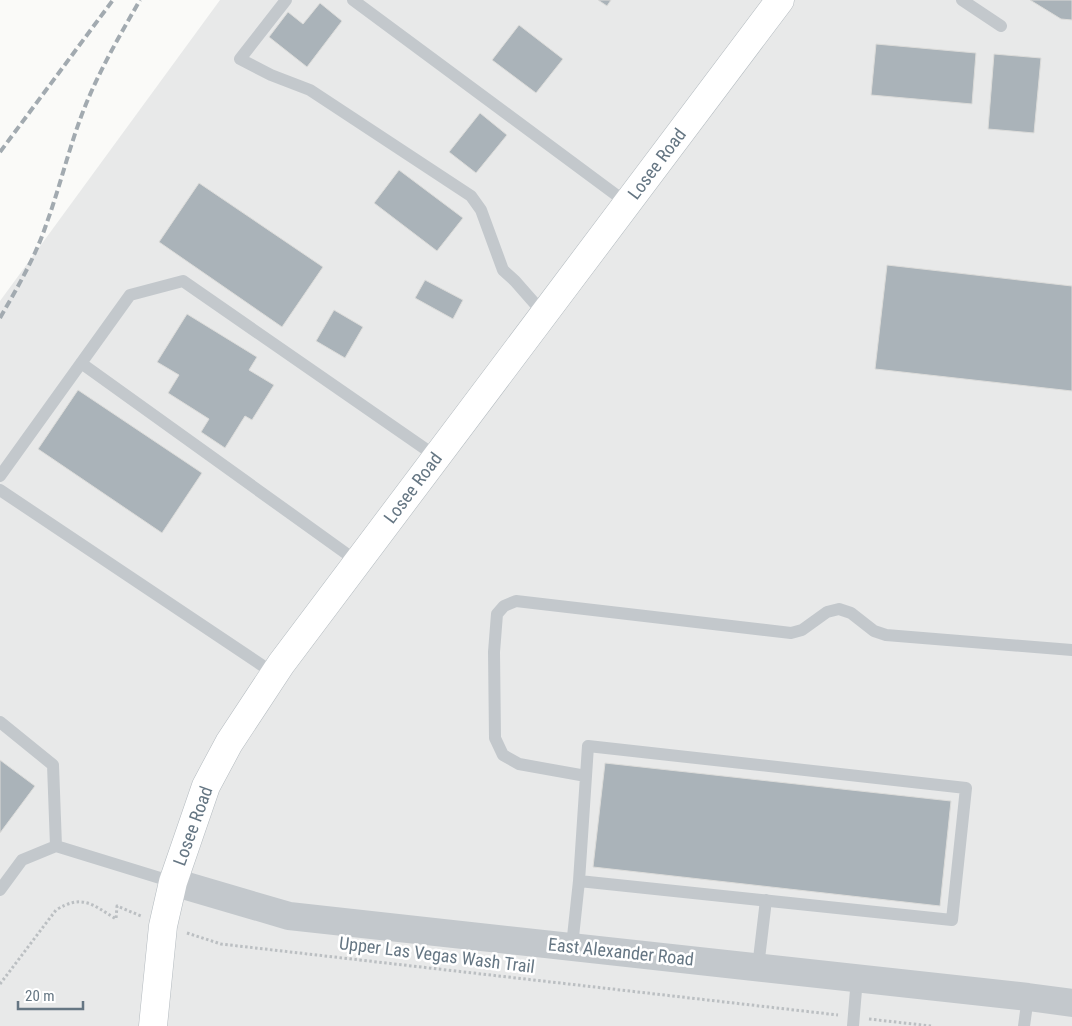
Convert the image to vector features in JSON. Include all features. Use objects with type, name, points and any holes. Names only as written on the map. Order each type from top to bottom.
[{"type":"main road","name":"Losee Road","points":[[153,1026],[163,926],[173,882],[206,786],[229,743],[275,674],[358,562],[780,0]]},
{"type":"street","name":"East Alexander Road","points":[[173,882],[289,916],[1072,1003]]},
{"type":"lane","points":[[286,0],[240,60],[271,75],[310,90],[471,196],[481,210],[502,270],[515,281],[544,314]]},
{"type":"lane","points":[[353,0],[628,203]]},
{"type":"lane","points":[[962,0],[1001,26]]},
{"type":"lane","points":[[0,476],[130,295],[183,281],[437,457]]},
{"type":"lane","points":[[81,363],[358,562]]},
{"type":"lane","points":[[0,490],[275,674]]},
{"type":"lane","points":[[586,776],[519,764],[503,755],[495,738],[494,652],[498,614],[504,606],[516,602],[791,633],[802,630],[826,612],[839,609],[851,613],[874,631],[886,635],[1072,650]]},
{"type":"lane","points":[[0,722],[53,764],[56,846]]},
{"type":"lane","points":[[572,946],[579,880],[588,746],[966,788],[952,920],[579,880]]},
{"type":"lane","points":[[0,890],[22,860],[56,846],[173,882]]},
{"type":"lane","points":[[758,967],[766,900]]},
{"type":"lane","points":[[853,1022],[857,978]]},
{"type":"lane","points":[[1024,1026],[1028,997]]},
{"type":"path","name":"Upper Las Vegas Wash Trail","points":[[0,984],[56,910],[68,903],[79,901],[95,906],[116,919],[117,906],[163,926],[221,944],[853,1022],[931,1026]]},
{"type":"shaded area","points":[[220,0],[1072,0],[1072,1026],[0,1026],[0,301]]},
{"type":"building","points":[[598,0],[611,0],[607,6]]},
{"type":"building","points":[[1030,0],[1072,0],[1072,20],[1061,19]]},
{"type":"building","points":[[320,3],[342,21],[307,67],[269,37],[288,12],[303,24]]},
{"type":"building","points":[[519,25],[563,59],[536,93],[492,60]]},
{"type":"building","points":[[876,44],[976,53],[972,104],[871,95]]},
{"type":"building","points":[[994,54],[1041,58],[1034,133],[988,129]]},
{"type":"building","points":[[480,113],[507,135],[476,173],[449,152]]},
{"type":"building","points":[[399,170],[463,218],[437,251],[374,203]]},
{"type":"building","points":[[199,183],[323,267],[282,327],[159,242]]},
{"type":"building","points":[[887,265],[1072,286],[1072,391],[875,369]]},
{"type":"building","points":[[425,280],[463,300],[453,319],[415,298]]},
{"type":"building","points":[[334,310],[363,327],[345,358],[316,341]]},
{"type":"building","points":[[187,314],[257,357],[249,370],[274,385],[252,420],[245,416],[225,448],[201,432],[209,419],[168,393],[179,375],[157,362]]},
{"type":"building","points":[[78,390],[202,473],[162,533],[38,449]]},
{"type":"building","points":[[0,760],[35,786],[0,833]]},
{"type":"building","points":[[605,763],[951,801],[940,906],[593,867]]},
{"type":"railway","points":[[0,152],[113,0]]},
{"type":"railway","points":[[0,318],[42,237],[84,109],[96,81],[140,0]]}]
